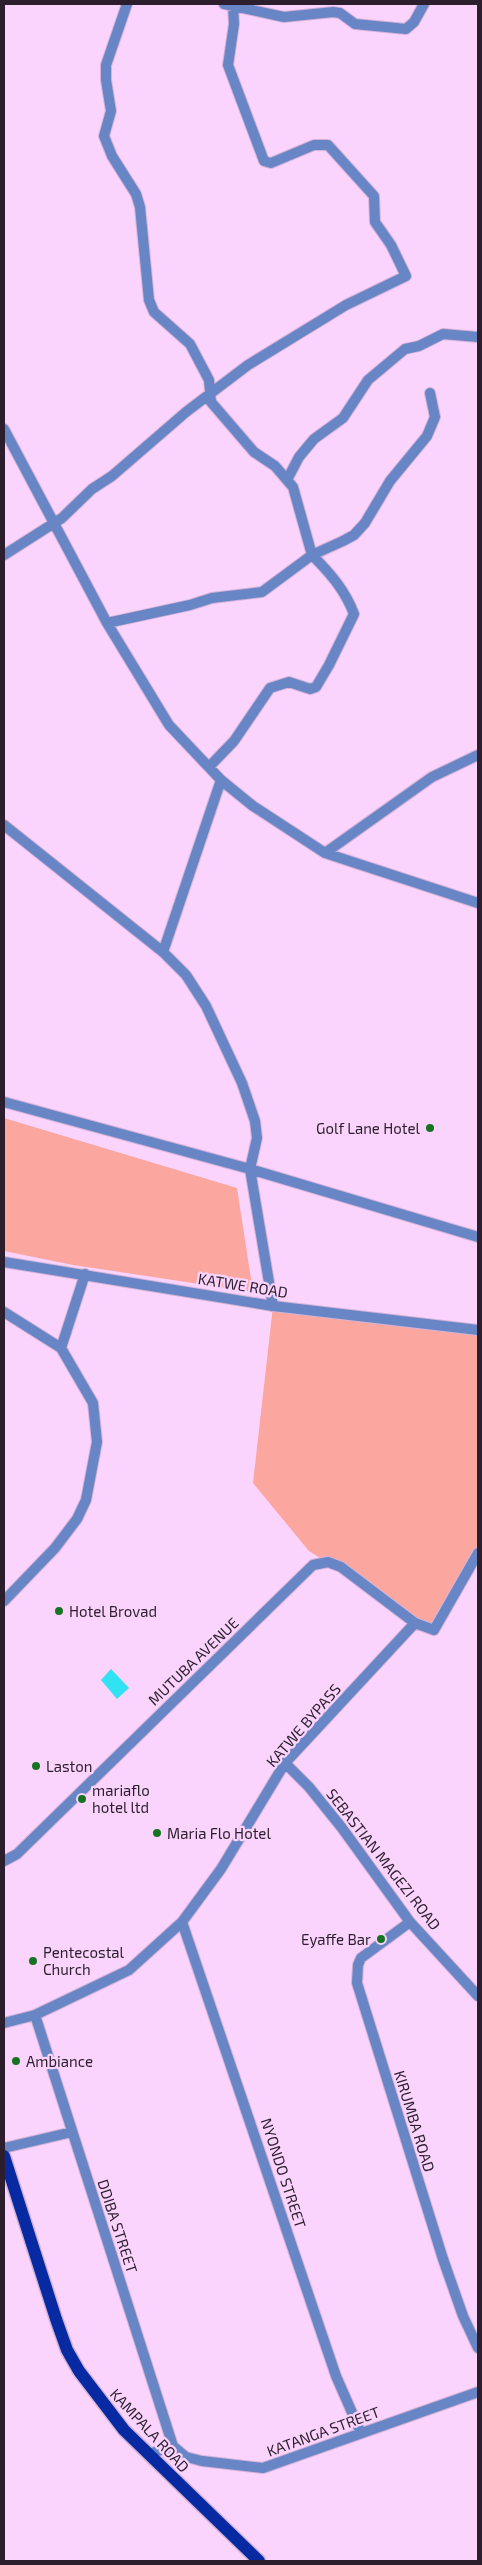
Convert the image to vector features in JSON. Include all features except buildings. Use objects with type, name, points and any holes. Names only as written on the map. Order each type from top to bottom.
[{"type":"main road","name":"KAMPALA ROAD","points":[[4,2156],[67,2350],[89,2388],[124,2430],[259,2561]]},
{"type":"street","points":[[127,4],[106,65],[106,80],[111,111],[104,136],[112,156],[136,194],[140,207],[149,300],[154,312],[190,344],[209,380],[211,402],[254,452],[288,478],[299,502],[312,554],[331,574],[347,597],[354,614],[316,687],[310,689],[289,682],[270,688],[234,741],[209,767]]},
{"type":"street","points":[[4,555],[62,518],[92,490],[112,476],[186,412],[248,366],[346,305],[406,276],[391,245],[375,222],[374,196],[328,145],[314,145],[271,163],[264,161],[228,64],[234,24],[228,5],[284,17],[333,12],[340,13],[355,24],[406,29],[414,22],[424,4]]},
{"type":"street","points":[[288,478],[299,457],[314,439],[343,418],[368,380],[405,349],[419,346],[443,334],[478,337]]},
{"type":"street","points":[[107,623],[212,598],[262,592],[312,554],[354,535],[366,523],[390,481],[427,436],[435,417],[430,392]]},
{"type":"street","points":[[4,429],[107,623],[170,725],[221,780],[253,806],[325,853],[478,902]]},
{"type":"street","points":[[310,541],[328,547]]},
{"type":"street","points":[[325,853],[432,777],[478,755]]},
{"type":"street","points":[[163,952],[221,780]]},
{"type":"street","points":[[4,826],[163,952],[186,974],[206,1006],[242,1084],[256,1129],[250,1169],[273,1306]]},
{"type":"street","points":[[4,1102],[250,1169],[478,1237]]},
{"type":"street","name":"KATWE ROAD","points":[[4,1262],[273,1306],[478,1330]]},
{"type":"street","points":[[61,1348],[84,1274]]},
{"type":"street","points":[[4,1312],[61,1348],[93,1403],[97,1442],[90,1482],[77,1519],[55,1548],[4,1601]]},
{"type":"street","points":[[415,1623],[434,1630],[478,1554]]},
{"type":"street","name":"MUTUBA AVENUE","points":[[4,1861],[17,1854],[313,1565],[328,1562],[341,1567],[415,1623]]},
{"type":"street","name":"KATWE BYPASS","points":[[4,2023],[35,2015],[129,1970],[143,1960],[182,1922],[221,1869],[285,1763],[415,1623]]},
{"type":"street","name":"SEBASTIAN MAGEZI ROAD","points":[[285,1763],[309,1786],[337,1821],[410,1922],[478,1996]]},
{"type":"street","name":"NYONDO STREET","points":[[182,1922],[336,2376],[361,2432]]},
{"type":"street","name":"KIRUMBA ROAD","points":[[410,1922],[361,1958],[358,1964],[357,1983],[443,2259],[463,2316],[478,2348]]},
{"type":"street","name":"DDIBA STREET","points":[[35,2015],[173,2446]]},
{"type":"street","points":[[4,2148],[72,2132]]},
{"type":"street","name":"KATANGA STREET","points":[[173,2446],[186,2457],[202,2461],[263,2468],[478,2392]]},
{"type":"street","points":[[149,2454],[173,2446]]},
{"type":"shaded area","points":[[4,1118],[237,1188],[253,1292],[73,1265],[4,1251]]},
{"type":"shaded area","points":[[273,1306],[478,1330],[478,1558],[434,1630],[309,1551],[253,1483]]},
{"type":"water","points":[[111,1669],[129,1688],[117,1699],[101,1680]]},
{"type":"place","name":"Golf Lane Hotel","points":[[430,1128]]},
{"type":"place","name":"Hotel Brovad","points":[[59,1611]]},
{"type":"place","name":"Laston","points":[[36,1766]]},
{"type":"place","name":"mariaflo hotel ltd","points":[[82,1799]]},
{"type":"place","name":"Maria Flo Hotel","points":[[157,1833]]},
{"type":"place","name":"Eyaffe Bar","points":[[381,1939]]},
{"type":"place","name":"Pentecostal Church","points":[[33,1961]]},
{"type":"place","name":"Ambiance","points":[[16,2061]]}]
